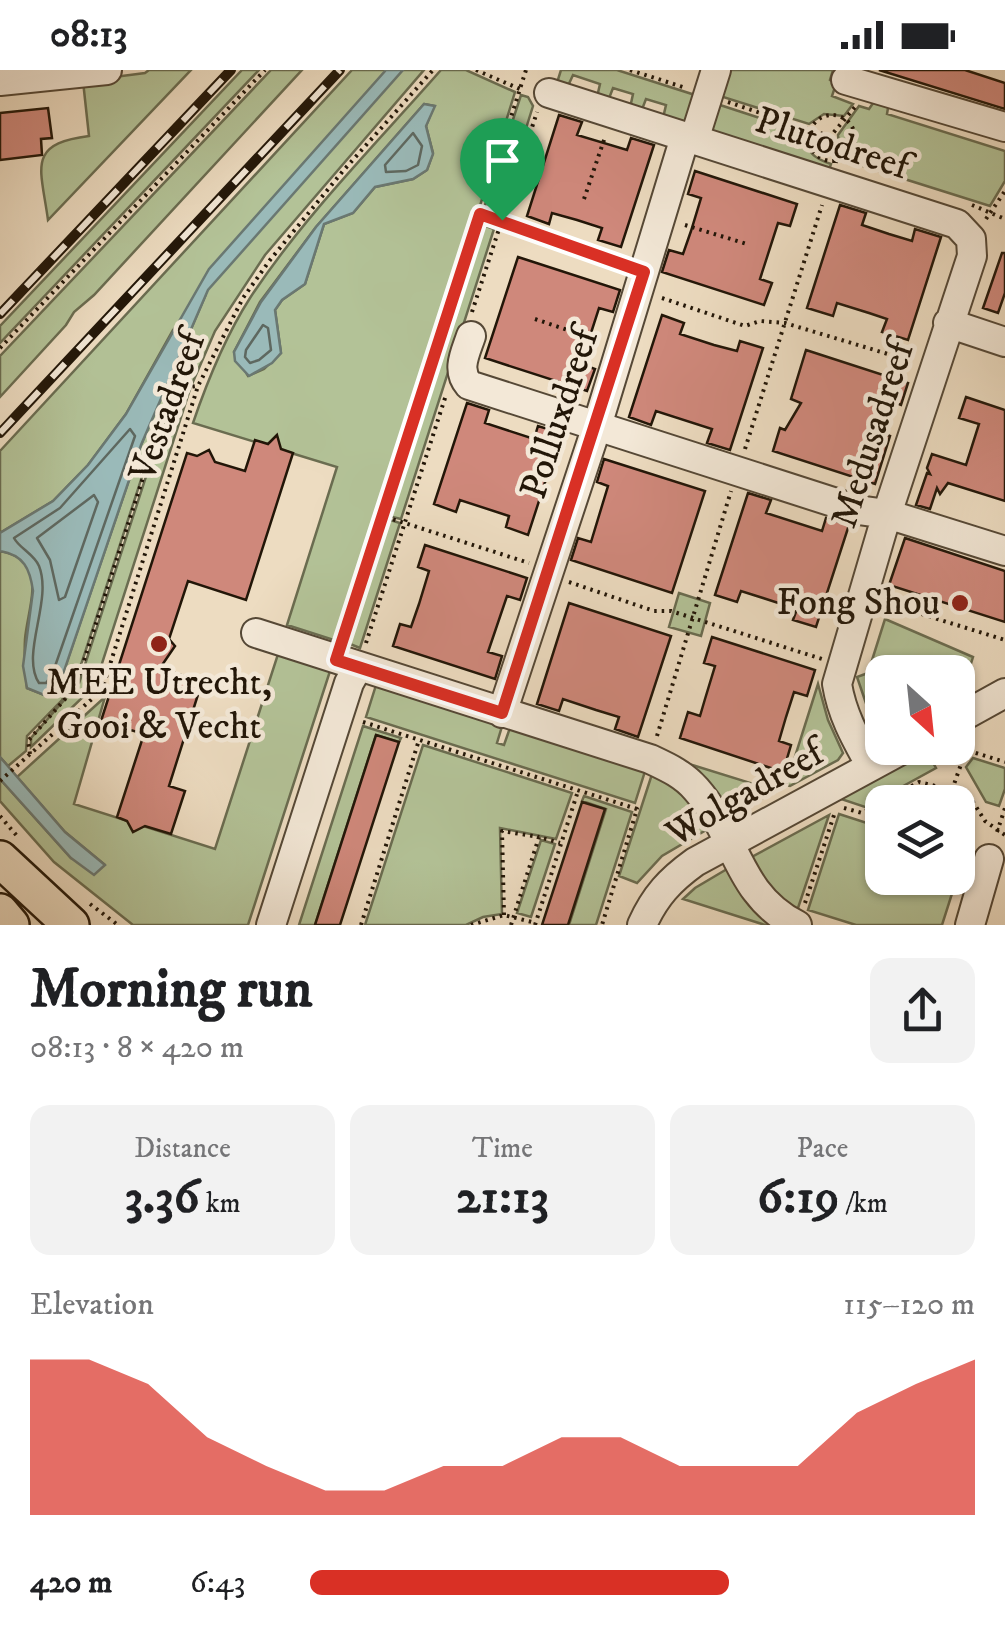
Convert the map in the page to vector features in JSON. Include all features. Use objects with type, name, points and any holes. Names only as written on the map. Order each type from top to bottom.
[{"type":"main road","points":[[7,846],[71,925]]},
{"type":"main road","points":[[0,912],[11,925]]},
{"type":"street","points":[[15,77],[107,70]]},
{"type":"street","points":[[846,80],[1005,127]]},
{"type":"street","name":"Polluxdreef","points":[[502,713],[597,426],[660,217],[712,82]]},
{"type":"street","name":"Plutodreef","points":[[546,95],[958,224],[971,239]]},
{"type":"street","name":"Medusadreef","points":[[871,766],[840,704],[837,684],[887,514],[972,256],[971,239]]},
{"type":"street","points":[[948,323],[1005,342]]},
{"type":"street","points":[[470,336],[461,367],[470,386],[858,510],[887,514],[1005,550]]},
{"type":"street","points":[[256,633],[650,760],[678,773],[695,787],[710,808],[740,868],[762,901],[776,914],[800,916]]},
{"type":"street","points":[[272,925],[349,683],[347,663]]},
{"type":"street","points":[[975,710],[1005,693]]},
{"type":"street","name":"Wolgadreef","points":[[642,925],[655,897],[672,878],[728,843],[871,766]]},
{"type":"street","points":[[970,925],[993,845]]},
{"type":"path","points":[[0,348],[265,70]]},
{"type":"path","name":"Vestadreef","points":[[0,781],[102,690],[198,386],[243,298],[270,260],[433,70]]},
{"type":"path","points":[[470,336],[468,325],[546,95],[520,89],[476,70]]},
{"type":"path","points":[[347,663],[384,517],[526,70]]},
{"type":"path","name":"Plutodreef","points":[[630,70],[712,82],[823,134],[851,166]]},
{"type":"path","points":[[584,199],[612,114]]},
{"type":"path","points":[[822,116],[846,119],[854,129],[855,142],[844,158],[831,162],[816,156],[808,140],[810,130],[822,116]]},
{"type":"path","points":[[971,239],[1005,191]]},
{"type":"path","name":"Plutodreef","points":[[956,200],[1005,218]]},
{"type":"path","points":[[480,214],[502,220],[745,326],[760,321],[785,323],[935,368]]},
{"type":"path","points":[[660,217],[747,244]]},
{"type":"path","points":[[535,320],[621,347]]},
{"type":"path","points":[[347,663],[405,523],[448,388],[463,378]]},
{"type":"path","points":[[30,754],[27,746],[32,733],[66,698],[80,673],[162,418],[178,392],[187,386],[198,386]]},
{"type":"path","points":[[384,517],[549,570],[570,583],[654,611],[670,611],[841,664]]},
{"type":"path","points":[[863,596],[1005,640]]},
{"type":"path","points":[[339,715],[637,809],[602,925]]},
{"type":"path","points":[[361,925],[419,740]]},
{"type":"path","points":[[954,785],[966,750],[1005,762]]},
{"type":"path","points":[[471,925],[504,915],[536,924],[578,790]]},
{"type":"path","points":[[975,805],[993,845]]},
{"type":"path","points":[[800,916],[837,806],[865,812]]},
{"type":"path","points":[[993,845],[1005,808]]},
{"type":"path","points":[[0,816],[7,846]]},
{"type":"path","points":[[504,915],[502,831],[561,844]]},
{"type":"path","points":[[993,845],[1005,835]]},
{"type":"path","points":[[511,925],[538,837]]},
{"type":"green space","points":[[149,70],[191,70],[48,220],[42,162],[55,145],[89,136],[83,81]]},
{"type":"green space","points":[[242,70],[259,70],[0,343],[0,326]]},
{"type":"green space","points":[[271,70],[302,70],[74,312],[0,397],[0,356]]},
{"type":"green space","points":[[352,70],[424,70],[265,255],[215,331],[192,384],[175,392],[162,415],[79,671],[62,700],[27,736],[26,751],[8,766],[0,757],[0,551],[16,556],[31,574],[26,682],[27,688],[44,695],[56,689],[61,679],[141,445],[206,294],[173,330],[126,414],[88,465],[53,501],[0,533],[0,451]]},
{"type":"green space","points":[[441,70],[466,70],[515,92],[475,222],[494,229],[401,519],[388,516],[470,250],[466,248],[340,642],[287,625],[337,467],[193,423],[233,328],[271,268],[317,209]],"holes":[[[424,104],[434,106],[426,126],[433,153],[427,170],[413,179],[375,187],[353,213],[324,224],[305,284],[275,310],[281,353],[264,369],[248,376],[234,352],[260,302],[316,227]]]},
{"type":"green space","points":[[561,70],[617,70],[695,95],[692,130],[663,118],[666,105],[646,99],[641,112],[630,108],[633,94],[613,88],[608,101],[597,97],[600,84],[573,75],[567,88],[555,89]]},
{"type":"green space","points":[[721,70],[833,70],[830,80],[836,84],[832,96],[853,104],[844,116],[824,114],[809,124],[723,97],[717,92]]},
{"type":"green space","points":[[521,95],[528,97],[533,106],[498,218],[483,211]]},
{"type":"green space","points":[[878,96],[889,102],[887,114],[1005,151],[1005,181],[990,206],[860,165],[848,156],[838,135],[859,106],[869,109]]},
{"type":"green space","points":[[717,104],[806,133],[812,154],[831,164],[828,173],[707,134]]},
{"type":"green space","points":[[190,389],[98,676],[84,696],[31,747],[31,738],[79,683],[165,418],[178,396]]},
{"type":"green space","points":[[387,519],[400,523],[360,648],[345,642]]},
{"type":"green space","points":[[679,593],[710,603],[701,636],[669,627]]},
{"type":"green space","points":[[885,619],[968,655],[874,655]]},
{"type":"green space","points":[[279,651],[331,668],[248,925],[133,925],[54,862],[0,801],[0,779],[71,858],[105,865],[65,832],[17,777],[105,697],[74,804],[215,849]]},
{"type":"green space","points":[[865,674],[865,700],[857,677]]},
{"type":"green space","points":[[377,682],[503,723],[497,743],[504,745],[511,725],[646,768],[635,803],[366,717]]},
{"type":"green space","points":[[818,684],[843,753],[838,760],[786,785]]},
{"type":"green space","points":[[363,726],[401,738],[399,742],[376,735],[315,925],[299,925]]},
{"type":"green space","points":[[423,745],[572,793],[556,839],[500,828],[502,914],[466,925],[365,925]]},
{"type":"green space","points":[[975,759],[1005,768],[1005,789],[999,806],[986,802],[966,767],[975,765]]},
{"type":"green space","points":[[686,763],[776,791],[727,818]]},
{"type":"green space","points":[[898,765],[936,768],[905,785],[865,785],[865,807],[838,798]]},
{"type":"green space","points":[[653,771],[671,779],[705,823],[706,830],[662,856],[637,883],[619,876]]},
{"type":"green space","points":[[584,796],[632,812],[596,925],[569,925],[606,809],[582,801]]},
{"type":"green space","points":[[839,814],[865,822],[865,895],[952,895],[942,925],[856,925],[808,910]]},
{"type":"green space","points":[[829,815],[796,914],[775,901],[748,859]]},
{"type":"green space","points":[[541,840],[555,844],[531,917],[517,913]]},
{"type":"green space","points":[[727,869],[775,925],[683,899]]},
{"type":"water","points":[[386,70],[403,70],[208,290],[141,445],[61,680],[44,695],[27,688],[23,666],[32,583],[20,560],[0,551],[0,533],[53,501],[88,465],[126,414],[209,269]]},
{"type":"water","points":[[424,104],[435,106],[426,126],[433,154],[427,170],[413,179],[375,187],[353,213],[324,224],[305,284],[275,310],[281,353],[249,376],[235,361],[234,352],[261,302],[316,227]]},
{"type":"water","points":[[0,757],[65,832],[105,865],[94,875],[71,858],[0,779]]},
{"type":"building","points":[[879,70],[965,70],[1005,83],[1005,109]]},
{"type":"building","points":[[48,108],[52,138],[41,139],[42,155],[0,160],[0,113]]},
{"type":"building","points":[[559,115],[582,122],[577,135],[627,150],[631,138],[654,145],[621,247],[598,240],[602,228],[552,213],[549,224],[527,216]]},
{"type":"building","points":[[695,171],[797,204],[790,226],[778,223],[760,279],[772,283],[764,305],[662,272],[669,250],[683,254],[691,231],[701,198],[688,194]]},
{"type":"building","points":[[840,205],[866,213],[862,225],[889,234],[912,241],[915,229],[941,237],[908,340],[882,332],[887,319],[869,313],[837,303],[833,316],[807,308]]},
{"type":"building","points":[[1002,253],[1005,293],[998,313],[983,308]]},
{"type":"building","points":[[518,257],[620,290],[613,312],[599,308],[581,364],[595,369],[587,391],[485,358]]},
{"type":"building","points":[[662,315],[684,323],[680,334],[737,351],[740,341],[763,348],[730,450],[707,443],[712,429],[656,411],[651,425],[629,417]]},
{"type":"building","points":[[806,350],[908,383],[901,405],[890,401],[880,432],[890,436],[875,484],[773,451],[780,428],[785,430],[801,403],[791,399]]},
{"type":"building","points":[[966,397],[1005,410],[1005,501],[948,483],[940,494],[937,488],[930,509],[916,505],[927,473],[930,474],[927,468],[932,454],[966,465],[979,424],[959,418]]},
{"type":"building","points":[[467,403],[489,410],[485,423],[534,439],[538,426],[561,433],[528,535],[506,527],[509,516],[460,500],[456,512],[434,504]]},
{"type":"building","points":[[277,435],[281,449],[293,453],[246,600],[188,581],[169,639],[175,646],[160,668],[202,682],[169,786],[185,791],[171,834],[145,826],[133,832],[127,821],[117,817],[144,734],[101,721],[187,453],[197,456],[209,450],[215,462],[245,471],[255,440],[268,444]]},
{"type":"building","points":[[604,459],[705,491],[672,593],[571,560],[578,538],[591,542],[608,486],[597,482]]},
{"type":"building","points":[[748,493],[771,500],[766,513],[822,531],[826,518],[849,525],[816,627],[793,620],[797,609],[741,591],[737,602],[715,595]]},
{"type":"building","points":[[905,538],[1005,571],[1005,622],[889,585]]},
{"type":"building","points":[[425,545],[527,578],[520,600],[507,596],[488,652],[502,656],[495,679],[393,646],[400,624],[411,627],[419,604],[429,571],[418,567]]},
{"type":"building","points":[[569,603],[671,636],[638,737],[615,729],[619,717],[563,699],[559,711],[537,704]]},
{"type":"building","points":[[712,637],[815,670],[807,696],[794,692],[786,717],[779,741],[791,745],[783,772],[680,738],[688,712],[700,716],[715,666],[704,663]]},
{"type":"building","points":[[376,735],[399,742],[340,925],[315,925]]},
{"type":"building","points":[[582,802],[605,809],[568,925],[542,925]]},
{"type":"railway","points":[[0,314],[231,70]]},
{"type":"railway","points":[[0,433],[340,70]]},
{"type":"place","name":"Fong Shou","points":[[960,603]]},
{"type":"place","name":"MEE Utrecht, Gooi & Vecht","points":[[159,644]]},
{"type":"route","points":[[480,214],[502,220],[644,272],[502,713],[336,660],[480,214]]}]
